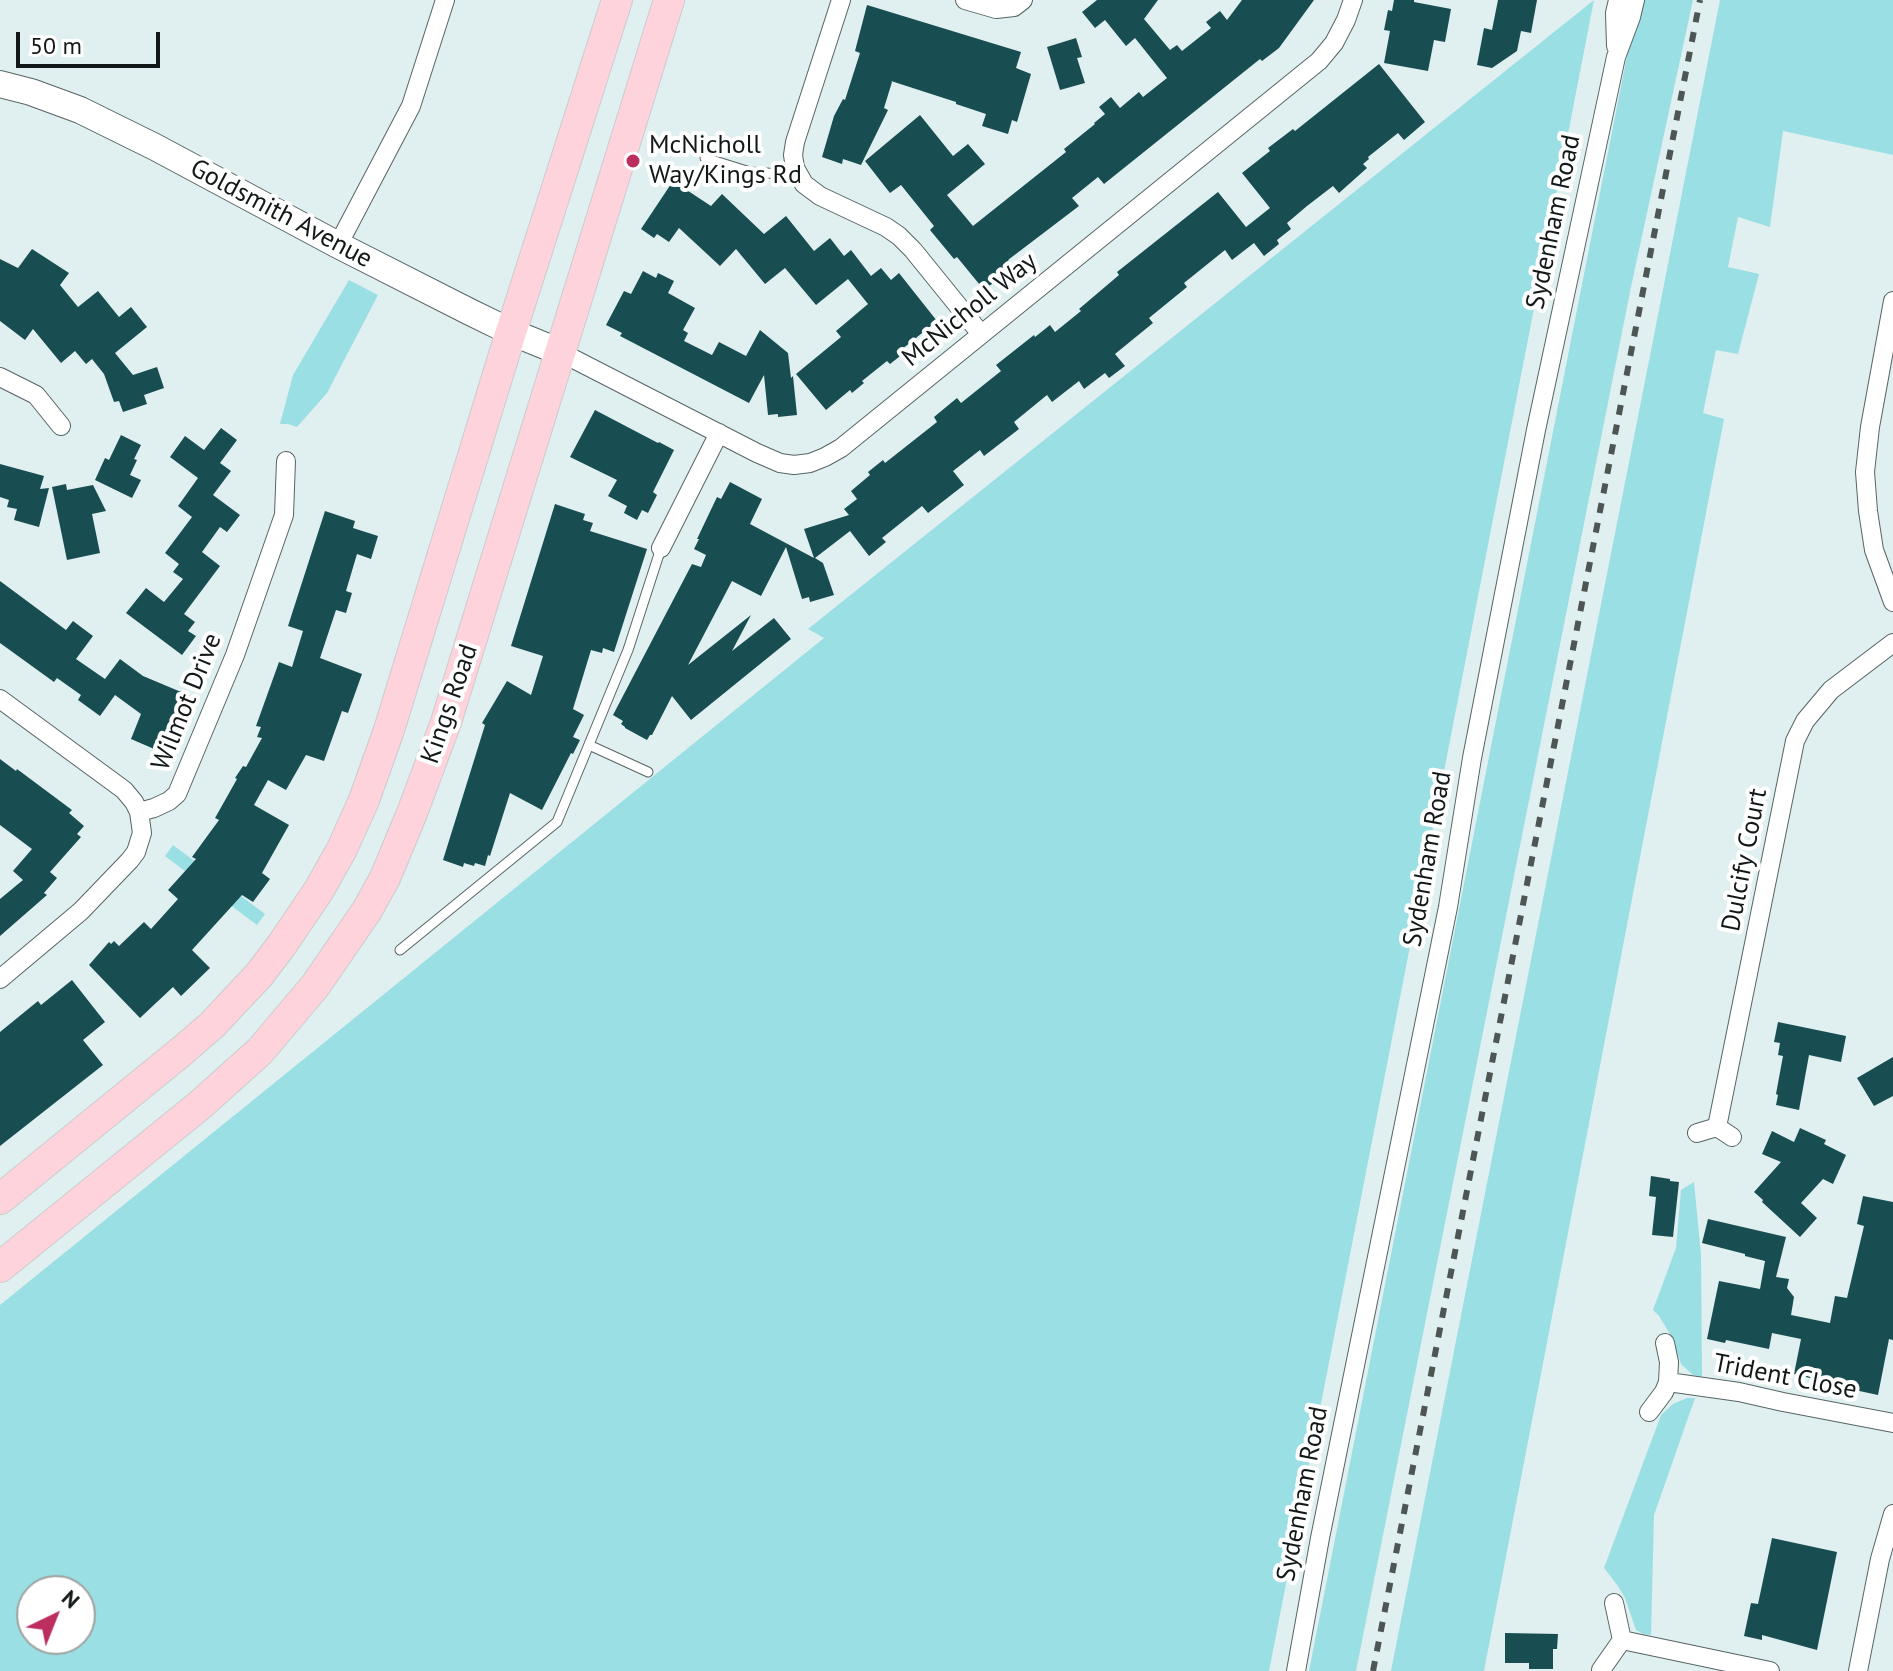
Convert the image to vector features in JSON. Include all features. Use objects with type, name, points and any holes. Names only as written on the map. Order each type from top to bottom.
[{"type":"main road","name":"Kings Road","points":[[0,1199],[212,1025],[259,975],[298,922],[342,849],[364,800],[389,730],[617,0]]},
{"type":"main road","name":"Kings Road","points":[[0,1267],[209,1097],[260,1051],[315,986],[366,912],[385,878],[446,722],[669,0]]},
{"type":"street","points":[[338,245],[411,106],[445,0]]},
{"type":"street","points":[[841,0],[795,142],[793,155],[798,175],[820,196],[899,236],[981,334]]},
{"type":"street","points":[[965,0],[996,9],[1014,7],[1023,0]]},
{"type":"street","name":"McNicholl Way","points":[[560,352],[780,463],[810,463],[841,448],[1319,61],[1334,43],[1353,0]]},
{"type":"street","name":"Sydenham Road","points":[[1616,57],[1615,13],[1618,0]]},
{"type":"street","name":"Sydenham Road","points":[[1296,1671],[1323,1523],[1442,938],[1472,758],[1536,430],[1616,57],[1635,0]]},
{"type":"street","name":"Goldsmith Avenue","points":[[0,84],[80,110],[338,245],[511,332],[560,352]]},
{"type":"street","points":[[1892,311],[1870,427],[1865,472],[1874,550],[1893,602]]},
{"type":"street","points":[[0,377],[36,395],[61,426]]},
{"type":"street","points":[[661,548],[719,433]]},
{"type":"street","name":"Wilmot Drive","points":[[139,812],[154,808],[177,794],[235,655],[284,515],[286,461]]},
{"type":"street","name":"Dulcify Court","points":[[1697,1133],[1724,1132],[1795,741],[1805,721],[1831,690],[1893,643]]},
{"type":"street","points":[[0,699],[124,790],[139,812],[142,833],[130,860],[81,911],[0,979]]},
{"type":"street","points":[[1649,1412],[1668,1382],[1669,1362],[1665,1343]]},
{"type":"street","name":"Trident Close","points":[[1668,1382],[1751,1394],[1893,1423]]},
{"type":"street","points":[[1858,1671],[1880,1559],[1893,1514]]},
{"type":"street","points":[[1601,1670],[1622,1640],[1614,1603]]},
{"type":"street","points":[[1622,1640],[1770,1671]]},
{"type":"lane","points":[[705,158],[750,172],[798,175]]},
{"type":"lane","points":[[400,950],[557,822],[628,650],[661,548]]},
{"type":"lane","points":[[589,745],[648,772]]},
{"type":"shaded area","points":[[1594,0],[1269,1671],[0,1671],[0,1305],[824,638],[808,629]]},
{"type":"shaded area","points":[[1638,0],[1693,0],[1631,287],[1356,1671],[1309,1671]]},
{"type":"shaded area","points":[[1720,0],[1893,0],[1893,155],[1783,131],[1770,227],[1738,217],[1728,267],[1759,274],[1738,354],[1716,350],[1703,413],[1724,419],[1484,1671],[1391,1671]]},
{"type":"shaded area","points":[[349,280],[378,295],[327,393],[297,427],[280,424],[293,375]]},
{"type":"shaded area","points":[[173,845],[265,914],[257,925],[165,856]]},
{"type":"shaded area","points":[[1694,1182],[1701,1255],[1702,1377],[1693,1375],[1681,1364],[1673,1339],[1653,1310],[1676,1248],[1681,1190]]},
{"type":"shaded area","points":[[1695,1398],[1654,1515],[1651,1635],[1643,1634],[1636,1630],[1625,1598],[1604,1568],[1661,1415],[1673,1404]]},
{"type":"building","points":[[1097,0],[1158,0],[1144,19],[1170,50],[1177,45],[1182,51],[1211,28],[1206,22],[1220,11],[1227,20],[1242,0],[1314,0],[1279,48],[1262,61],[1260,59],[1104,184],[1098,177],[1072,198],[1079,206],[1008,260],[1014,267],[984,290],[930,230],[934,226],[901,185],[890,193],[865,161],[920,115],[953,156],[968,144],[985,164],[947,195],[973,226],[1066,152],[1064,149],[1105,114],[1099,107],[1111,97],[1120,108],[1139,92],[1143,97],[1167,78],[1135,38],[1126,46],[1105,20],[1095,28],[1082,12]]},
{"type":"building","points":[[1394,0],[1414,0],[1451,9],[1445,42],[1434,40],[1428,71],[1384,63],[1390,31],[1384,30],[1388,10],[1392,11]]},
{"type":"building","points":[[1498,0],[1537,0],[1531,33],[1521,31],[1517,51],[1492,68],[1477,65],[1484,28],[1492,30]]},
{"type":"building","points":[[867,5],[1021,52],[1016,68],[1031,74],[1017,122],[1012,120],[1008,134],[982,126],[986,114],[891,81],[884,108],[888,110],[861,165],[843,159],[842,164],[822,157],[834,116],[845,100],[860,53],[855,51]]},
{"type":"building","points":[[1076,38],[1082,57],[1077,58],[1085,83],[1060,90],[1047,47]]},
{"type":"building","points":[[1379,64],[1425,122],[1404,140],[1398,133],[1368,157],[1363,164],[1367,168],[1339,193],[1333,186],[1307,206],[1287,223],[1291,229],[1264,256],[1254,243],[1232,260],[1225,250],[1184,283],[1187,287],[1149,318],[1153,323],[1115,354],[1125,366],[1109,378],[1105,373],[1084,389],[1079,381],[1052,402],[1047,395],[1014,422],[1019,429],[984,456],[980,450],[953,471],[964,485],[928,513],[922,506],[882,538],[886,542],[869,556],[850,531],[815,558],[823,563],[834,595],[810,602],[809,597],[802,599],[786,547],[761,596],[732,581],[688,665],[751,615],[732,651],[774,618],[791,639],[691,720],[672,696],[647,740],[625,728],[621,724],[623,721],[613,715],[692,564],[701,567],[706,555],[694,549],[697,539],[717,497],[721,499],[730,482],[762,499],[750,524],[814,558],[804,529],[849,515],[844,509],[857,499],[851,491],[870,475],[868,472],[883,460],[885,463],[937,422],[934,417],[957,398],[961,403],[1001,371],[996,365],[1034,335],[1050,325],[1055,332],[1119,275],[1117,272],[1218,192],[1246,227],[1270,208],[1242,173],[1270,151],[1268,148],[1293,129],[1295,131]]},
{"type":"building","points":[[673,181],[711,206],[722,194],[764,234],[786,216],[814,251],[830,238],[844,256],[851,250],[871,276],[881,268],[891,280],[899,273],[937,321],[901,350],[904,353],[890,364],[887,361],[852,393],[850,390],[826,410],[796,374],[841,337],[836,331],[868,304],[848,279],[816,305],[785,268],[765,284],[736,249],[720,266],[679,228],[669,242],[657,234],[654,238],[641,229]]},
{"type":"building","points":[[32,249],[69,273],[60,285],[78,307],[98,291],[119,317],[131,307],[147,327],[115,353],[133,375],[157,367],[164,388],[144,395],[147,404],[123,412],[119,401],[114,402],[104,374],[92,359],[86,364],[75,351],[61,363],[33,329],[25,340],[0,321],[0,259],[18,268]]},
{"type":"building","points":[[643,271],[656,278],[658,273],[674,281],[668,293],[695,308],[683,330],[688,333],[684,341],[712,355],[719,342],[746,356],[760,330],[788,353],[797,415],[768,415],[764,375],[749,403],[620,336],[622,333],[606,325],[624,291],[631,294]]},
{"type":"building","points":[[595,410],[674,450],[653,492],[657,495],[648,513],[642,510],[637,520],[624,513],[627,506],[608,496],[617,480],[570,457]]},
{"type":"building","points":[[221,428],[237,440],[220,463],[231,471],[213,495],[240,515],[227,532],[220,527],[202,552],[220,566],[184,614],[195,622],[188,631],[196,636],[182,655],[126,613],[146,588],[164,602],[183,579],[173,572],[179,564],[165,553],[192,517],[178,506],[198,478],[170,457],[185,436],[204,450]]},
{"type":"building","points":[[121,435],[141,445],[130,475],[141,480],[132,498],[95,480]]},
{"type":"building","points":[[0,464],[44,476],[40,489],[49,488],[39,527],[14,520],[17,509],[7,507],[9,500],[0,497]]},
{"type":"building","points":[[66,484],[67,490],[93,485],[106,511],[92,514],[100,553],[67,560],[52,487]]},
{"type":"building","points":[[555,504],[585,514],[583,520],[593,523],[590,531],[647,549],[614,652],[603,648],[602,653],[591,650],[573,709],[584,715],[573,737],[580,740],[542,810],[510,793],[485,866],[464,863],[463,867],[443,860],[485,725],[482,723],[507,681],[531,695],[543,656],[511,646]]},
{"type":"building","points":[[325,511],[355,521],[353,528],[378,536],[371,559],[357,554],[346,591],[352,593],[346,613],[336,610],[320,658],[362,674],[348,713],[342,711],[324,761],[306,755],[286,790],[268,780],[254,805],[289,825],[262,873],[270,879],[253,902],[242,895],[192,950],[210,968],[181,996],[173,987],[140,1018],[89,965],[109,942],[114,941],[119,946],[144,922],[151,929],[178,899],[168,890],[196,859],[192,857],[219,820],[215,818],[235,778],[243,766],[246,767],[262,738],[257,737],[261,727],[256,726],[279,662],[292,667],[303,631],[288,626]]},
{"type":"building","points":[[0,581],[66,630],[73,621],[93,636],[76,659],[105,679],[120,659],[143,676],[193,697],[168,755],[131,739],[141,714],[115,695],[100,716],[78,700],[81,695],[57,678],[54,682],[0,643]]},
{"type":"building","points":[[0,759],[72,810],[69,813],[84,826],[77,834],[81,837],[50,872],[57,878],[44,893],[47,895],[0,936],[0,899],[23,880],[13,871],[32,849],[0,825]]},
{"type":"building","points":[[72,980],[105,1022],[83,1040],[103,1065],[0,1146],[0,1032],[38,1001],[41,1005]]},
{"type":"building","points":[[1778,1022],[1846,1036],[1841,1062],[1809,1055],[1799,1110],[1776,1105],[1783,1056],[1778,1055],[1780,1043],[1774,1042]]},
{"type":"building","points":[[1893,1057],[1893,1096],[1874,1106],[1857,1078]]},
{"type":"building","points":[[1800,1128],[1826,1140],[1824,1144],[1846,1155],[1833,1184],[1823,1179],[1801,1203],[1817,1218],[1800,1237],[1754,1192],[1781,1162],[1762,1154],[1772,1131],[1794,1142]]},
{"type":"building","points":[[1651,1176],[1679,1182],[1673,1237],[1652,1235],[1656,1197],[1649,1196]]},
{"type":"building","points":[[1863,1196],[1893,1202],[1893,1340],[1889,1339],[1878,1395],[1794,1374],[1801,1339],[1772,1333],[1769,1349],[1707,1339],[1719,1281],[1760,1289],[1765,1261],[1702,1243],[1708,1219],[1786,1237],[1776,1277],[1789,1279],[1787,1288],[1794,1297],[1791,1315],[1830,1323],[1835,1296],[1847,1298],[1864,1226],[1857,1224]]},
{"type":"building","points":[[1772,1538],[1837,1552],[1817,1650],[1762,1635],[1762,1640],[1744,1636],[1751,1603],[1758,1604]]},
{"type":"building","points":[[1505,1633],[1558,1634],[1557,1649],[1553,1649],[1553,1669],[1529,1669],[1529,1663],[1505,1663]]},
{"type":"railway","points":[[1373,1671],[1700,0]]},
{"type":"place","name":"McNicholl Way/Kings Rd","points":[[633,161]]}]
